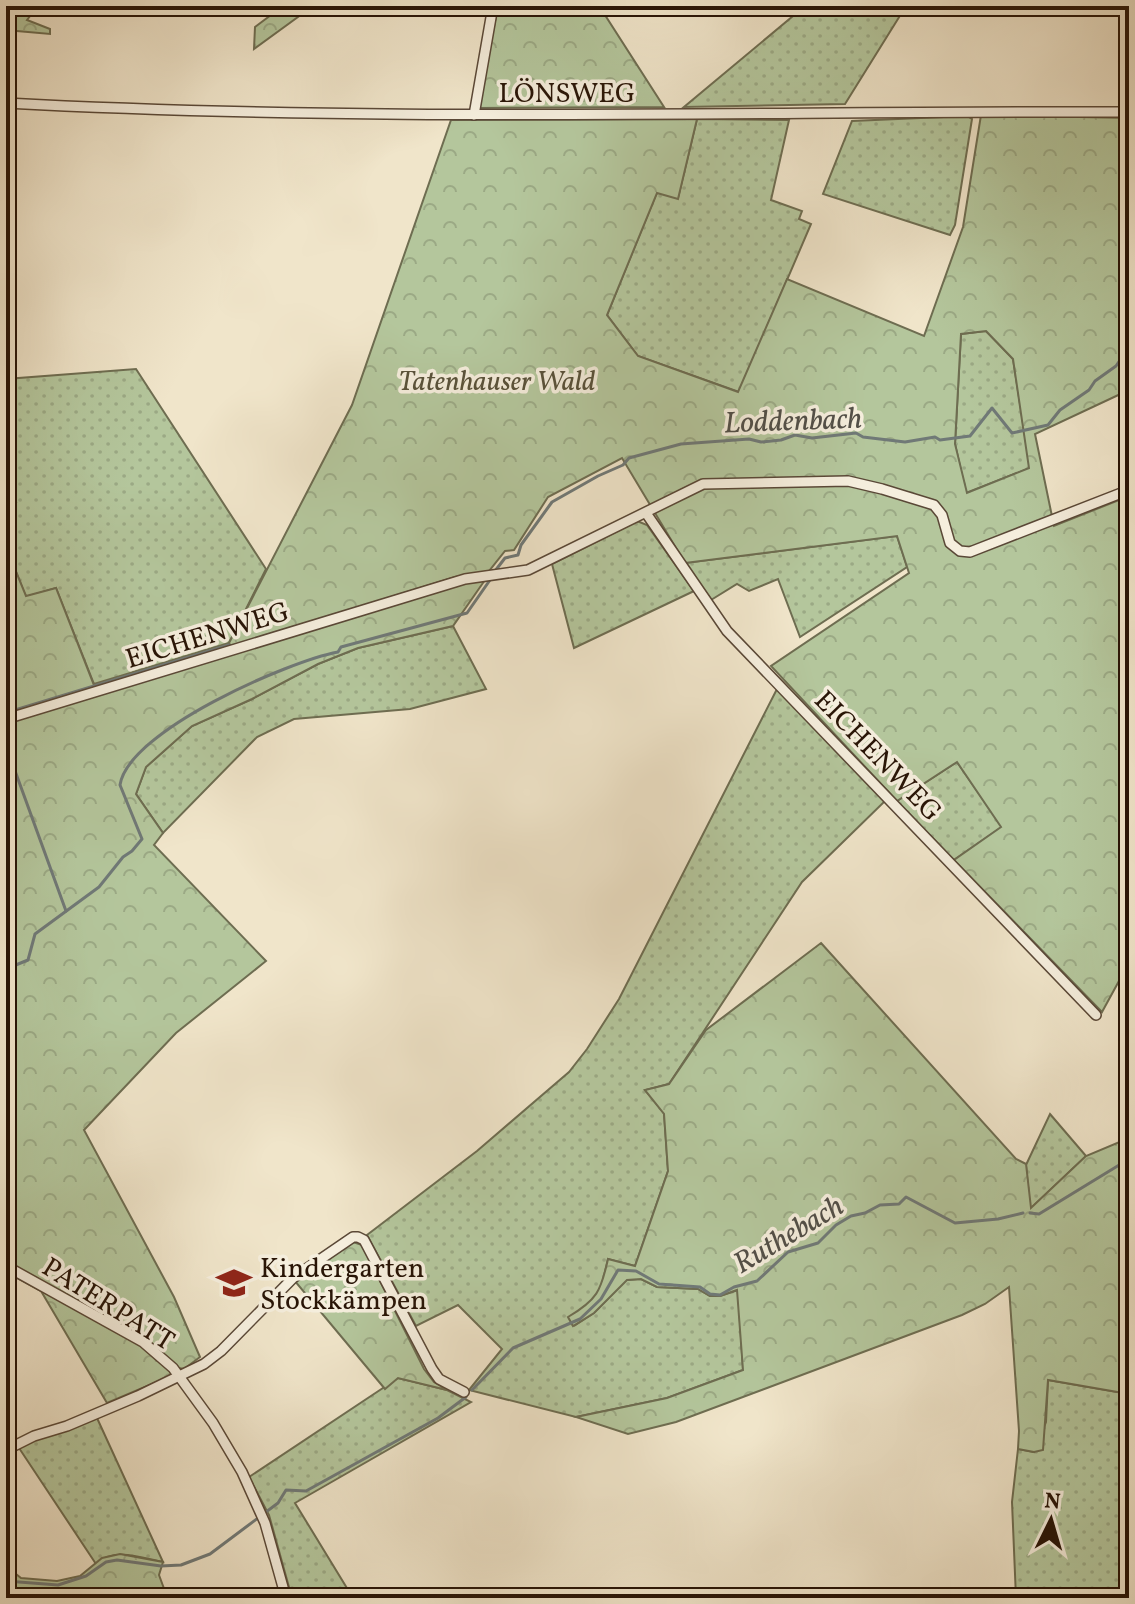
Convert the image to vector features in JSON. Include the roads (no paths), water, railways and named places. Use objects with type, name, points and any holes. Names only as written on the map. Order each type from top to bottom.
[{"type":"street","points":[[474,115],[493,6]]},
{"type":"street","name":"LÖNSWEG","points":[[6,103],[158,111],[474,115],[1129,112]]},
{"type":"street","name":"EICHENWEG","points":[[6,719],[465,579],[528,570],[703,484],[848,481],[934,505],[942,515],[950,543],[960,551],[970,552],[1129,490]]},
{"type":"street","name":"EICHENWEG","points":[[646,513],[727,631],[1096,1015]]},
{"type":"street","points":[[6,1450],[180,1377],[221,1351],[293,1278],[353,1237],[364,1240],[439,1379],[464,1392]]},
{"type":"street","name":"PATERPATT","points":[[6,1266],[143,1342],[180,1377],[213,1423],[260,1509],[286,1598]]},
{"type":"waterway","name":"Loddenbach","points":[[495,571],[505,558],[518,555],[521,545],[552,502],[623,465],[629,458],[681,444],[749,439],[761,442],[795,435],[812,438],[856,433],[863,437],[905,442],[970,436],[992,408],[1012,433],[1048,425],[1060,410],[1116,366],[1129,347]]},
{"type":"waterway","name":"Loddenbach","points":[[6,969],[28,960],[35,934],[99,887],[142,839],[120,785],[130,764],[151,743],[214,702],[284,669],[338,652],[341,647],[467,613],[490,580]]},
{"type":"waterway","points":[[6,710],[15,710],[229,645]]},
{"type":"waterway","points":[[6,746],[66,911]]},
{"type":"waterway","name":"Ruthebach","points":[[1030,1213],[1039,1214],[1129,1159]]},
{"type":"waterway","name":"Ruthebach","points":[[472,1390],[513,1348],[580,1319],[601,1299],[618,1270],[636,1271],[659,1284],[700,1287],[710,1294],[720,1295],[734,1287],[757,1281],[788,1252],[818,1243],[836,1225],[851,1216],[880,1205],[899,1204],[906,1197],[955,1223],[1023,1213]]},
{"type":"waterway","name":"Ruthebach","points":[[6,1581],[58,1585],[86,1576],[106,1562],[117,1560],[161,1566],[181,1565],[210,1554],[278,1503],[286,1490],[306,1491],[438,1418],[466,1397]]},
{"type":"place","name":"Kindergarten Stockkämpen","points":[[234,1283]]},
{"type":"park label","name":"Tatenhauser Wald","points":[[497,380]]}]
